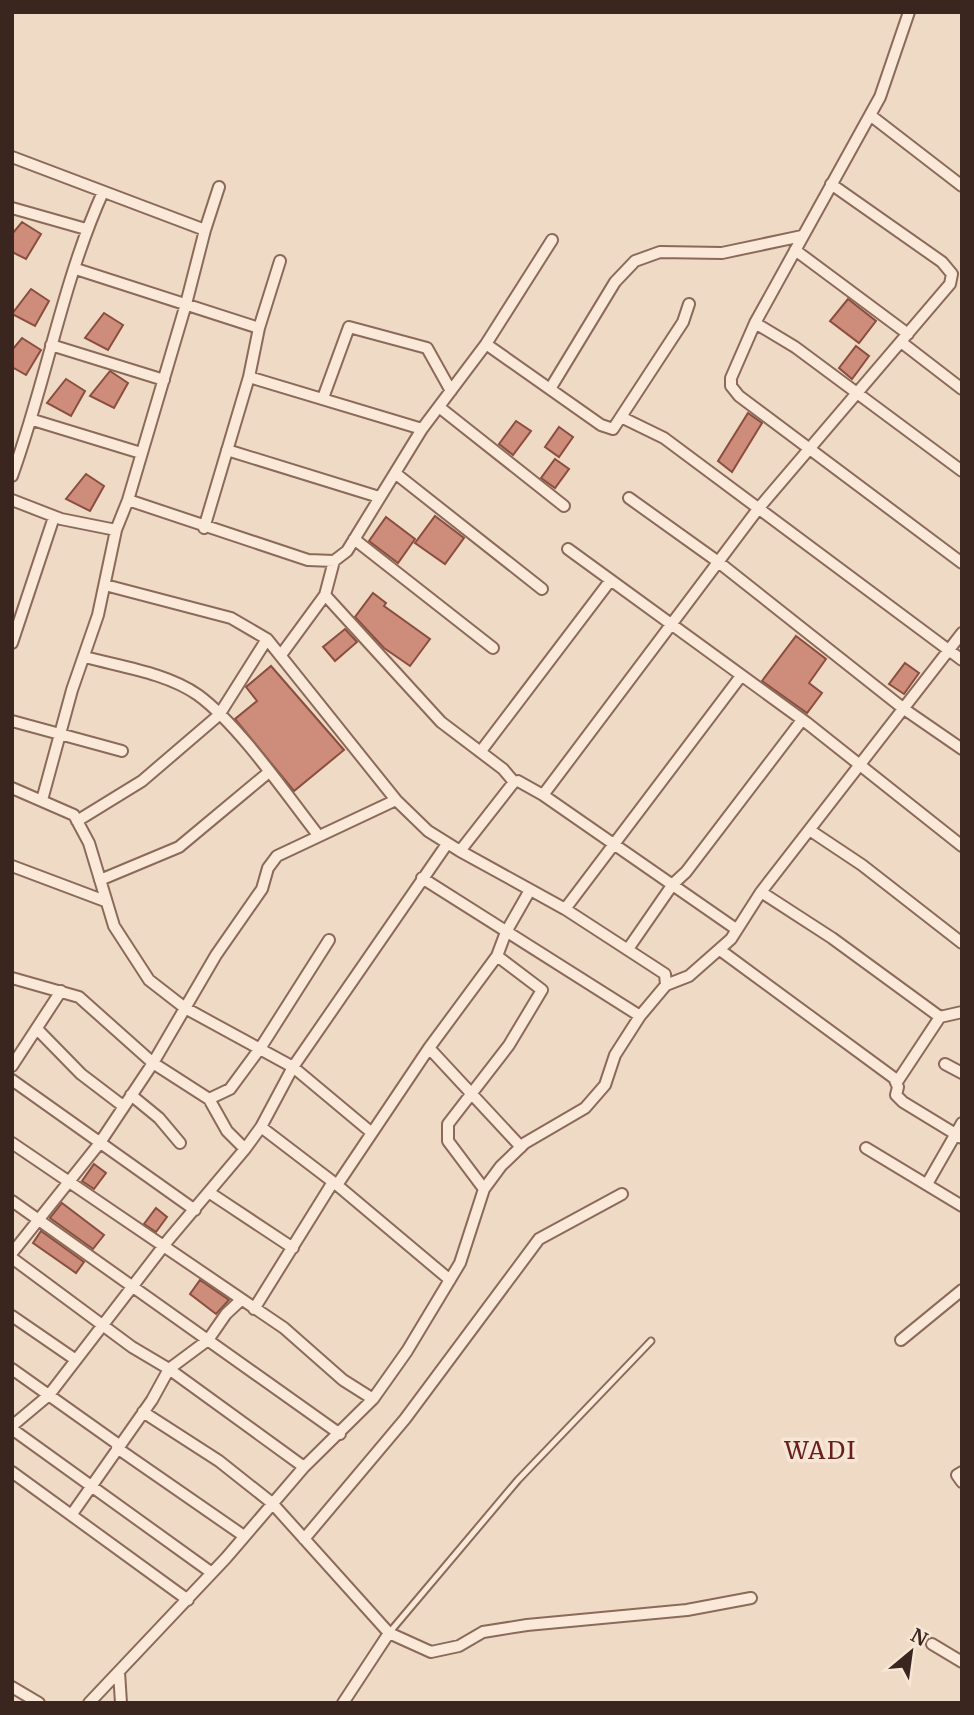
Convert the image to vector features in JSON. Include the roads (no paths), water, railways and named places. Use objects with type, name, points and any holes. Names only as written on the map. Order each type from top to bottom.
[{"type":"street","points":[[909,12],[884,86],[755,323],[731,386],[739,396],[962,562]]},
{"type":"street","points":[[870,115],[962,186]]},
{"type":"street","points":[[12,157],[205,230]]},
{"type":"street","points":[[543,795],[758,509],[950,284],[951,274],[942,262],[831,184]]},
{"type":"street","points":[[42,800],[59,733],[85,657],[105,585],[116,530],[128,500],[219,187]]},
{"type":"street","points":[[12,476],[33,420],[51,345],[86,229],[103,192]]},
{"type":"street","points":[[12,208],[86,229]]},
{"type":"street","points":[[550,389],[615,282],[635,261],[660,252],[722,253],[802,236]]},
{"type":"street","points":[[281,655],[325,595],[334,561],[354,539],[422,429],[486,344],[552,240]]},
{"type":"street","points":[[795,250],[905,338],[962,389]]},
{"type":"street","points":[[204,528],[250,377],[260,328],[280,261]]},
{"type":"street","points":[[76,269],[260,328]]},
{"type":"street","points":[[486,344],[601,425],[612,429],[683,322],[689,304]]},
{"type":"street","points":[[755,323],[796,347],[962,471]]},
{"type":"street","points":[[323,398],[349,327],[427,348],[451,391]]},
{"type":"street","points":[[51,345],[164,380]]},
{"type":"street","points":[[250,377],[422,429]]},
{"type":"street","points":[[439,407],[564,506]]},
{"type":"street","points":[[621,417],[664,438],[962,660]]},
{"type":"street","points":[[33,420],[141,453]]},
{"type":"street","points":[[227,450],[380,497]]},
{"type":"street","points":[[395,473],[542,589]]},
{"type":"street","points":[[629,498],[717,561],[904,709],[962,749]]},
{"type":"street","points":[[12,500],[54,517],[116,530]]},
{"type":"street","points":[[128,500],[204,528],[308,561],[334,561]]},
{"type":"street","points":[[13,638],[54,517]]},
{"type":"street","points":[[354,539],[493,648]]},
{"type":"street","points":[[568,549],[802,720],[962,846]]},
{"type":"street","points":[[481,751],[610,581]]},
{"type":"street","points":[[105,585],[231,618],[267,639],[396,800],[447,844],[565,909],[665,974],[666,985]]},
{"type":"street","points":[[325,595],[441,722],[481,751],[514,782],[518,781],[543,795],[736,929]]},
{"type":"street","points":[[89,1703],[188,1600],[303,1467],[340,1434],[373,1399],[460,1263],[484,1189],[521,1147],[585,1108],[604,1085],[615,1055],[640,1016],[666,985],[689,975],[720,950],[761,892],[811,831],[962,633]]},
{"type":"street","points":[[77,821],[142,781],[219,715],[267,639]]},
{"type":"street","points":[[85,657],[181,686],[198,695],[269,772],[318,835]]},
{"type":"street","points":[[565,909],[741,676]]},
{"type":"street","points":[[628,949],[673,884],[686,873],[802,720]]},
{"type":"street","points":[[12,721],[122,751]]},
{"type":"street","points":[[100,880],[178,847],[269,772]]},
{"type":"street","points":[[460,851],[514,782]]},
{"type":"street","points":[[12,788],[74,815],[89,843],[114,926],[149,980],[185,1008],[261,1047],[293,1068],[373,1133]]},
{"type":"street","points":[[12,1252],[99,1144],[153,1063],[216,955],[262,889],[268,868],[277,856],[396,800]]},
{"type":"street","points":[[811,831],[862,865],[962,943]]},
{"type":"street","points":[[212,1573],[89,1486],[12,1427],[49,1395],[164,1245],[245,1149],[261,1127],[293,1068],[447,844]]},
{"type":"street","points":[[12,866],[105,901]]},
{"type":"street","points":[[422,878],[640,1016]]},
{"type":"street","points":[[254,1309],[335,1183],[497,956],[506,932],[530,890]]},
{"type":"street","points":[[761,892],[832,938],[940,1017]]},
{"type":"street","points":[[209,1099],[230,1089],[261,1047],[329,940]]},
{"type":"street","points":[[720,950],[897,1082]]},
{"type":"street","points":[[484,1189],[448,1141],[448,1124],[509,1045],[542,990],[497,956]]},
{"type":"street","points":[[12,978],[79,997],[153,1063],[209,1099],[227,1131],[245,1149]]},
{"type":"street","points":[[12,1066],[61,991]]},
{"type":"street","points":[[958,1136],[902,1102],[896,1095],[897,1082],[940,1017],[961,1008]]},
{"type":"street","points":[[38,1030],[81,1074],[123,1106]]},
{"type":"street","points":[[429,1048],[521,1147]]},
{"type":"street","points":[[945,1064],[962,1073]]},
{"type":"street","points":[[12,1080],[195,1210]]},
{"type":"street","points":[[131,1095],[159,1118],[180,1143]]},
{"type":"street","points":[[927,1184],[958,1136],[962,1123]]},
{"type":"street","points":[[261,1127],[335,1183],[450,1280]]},
{"type":"street","points":[[12,1143],[284,1328],[343,1380],[373,1399]]},
{"type":"street","points":[[866,1148],[962,1206]]},
{"type":"street","points":[[210,1193],[293,1248]]},
{"type":"street","points":[[304,1539],[405,1419],[539,1239],[622,1194]]},
{"type":"street","points":[[12,1201],[340,1434]]},
{"type":"street","points":[[12,1258],[303,1467]]},
{"type":"street","points":[[901,1340],[962,1290]]},
{"type":"street","points":[[72,1514],[143,1412],[169,1369],[208,1340],[226,1314],[241,1300]]},
{"type":"street","points":[[12,1315],[76,1360]]},
{"type":"street","points":[[12,1369],[244,1536]]},
{"type":"street","points":[[143,1412],[219,1461],[272,1503],[389,1633],[431,1652],[459,1646],[483,1632],[527,1625],[687,1610],[751,1598]]},
{"type":"street","points":[[12,1472],[188,1600]]},
{"type":"street","points":[[962,1472],[957,1475],[962,1482]]},
{"type":"street","points":[[343,1703],[389,1633]]},
{"type":"street","points":[[932,1644],[962,1662]]},
{"type":"street","points":[[119,1672],[121,1703]]},
{"type":"street","points":[[12,1687],[39,1703]]},
{"type":"lane","points":[[389,1633],[510,1488],[651,1341]]},
{"type":"district","name":"WADI","points":[[821,1451]]}]
